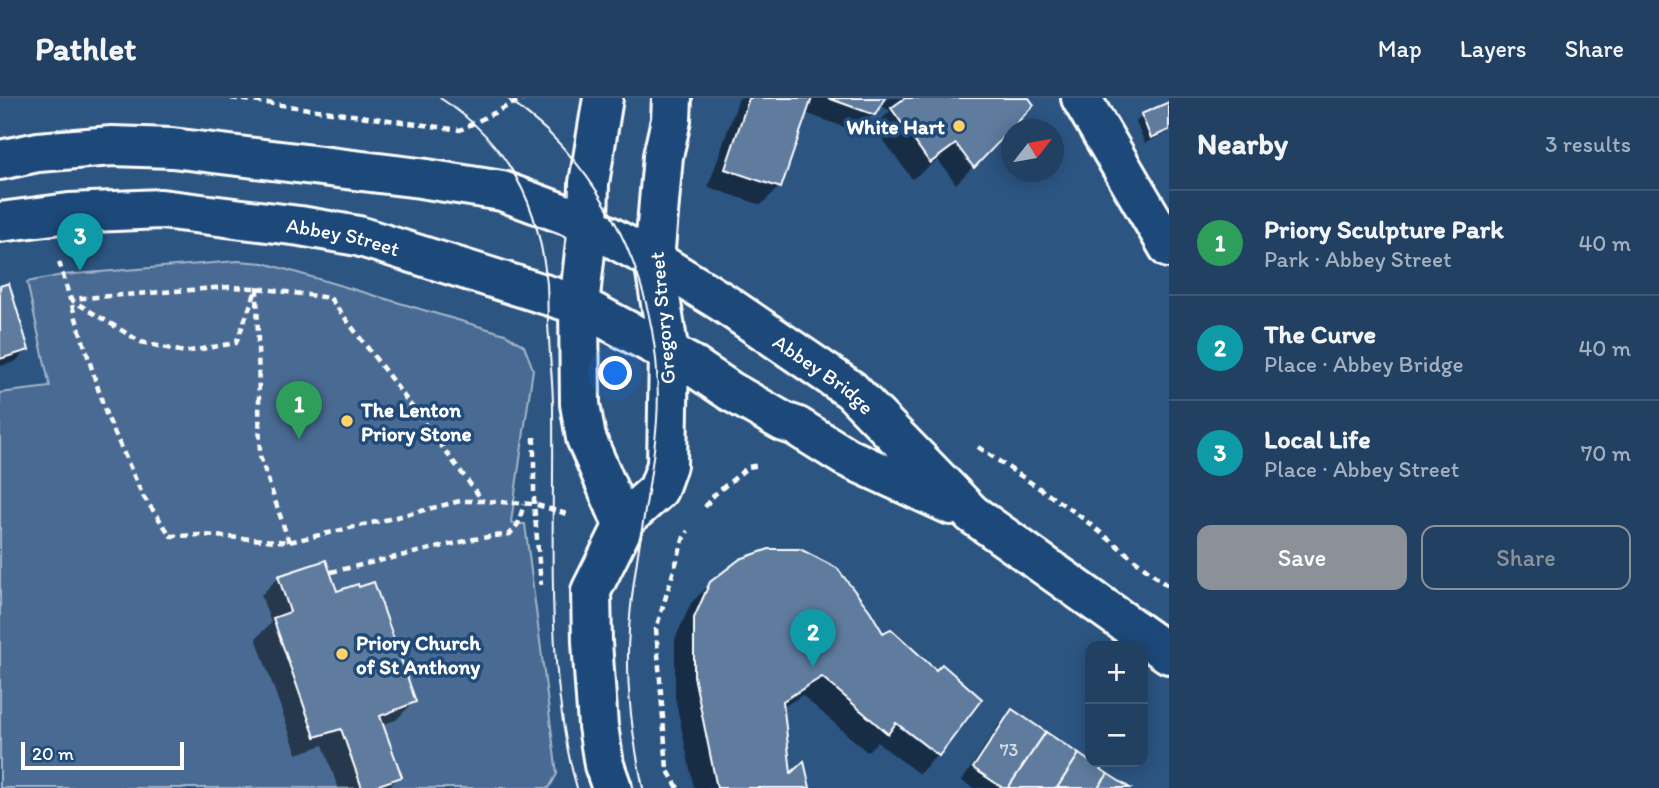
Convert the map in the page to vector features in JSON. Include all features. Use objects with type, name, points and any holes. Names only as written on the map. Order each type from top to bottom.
[{"type":"main road","points":[[603,98],[589,183],[588,225],[579,305],[579,404],[586,438],[622,526]]},
{"type":"main road","name":"Gregory Street","points":[[612,788],[604,765],[598,726],[591,591],[622,526],[658,490],[667,466],[669,353],[654,260],[663,156],[671,120],[672,98]]},
{"type":"main road","points":[[1081,98],[1169,248]]},
{"type":"main road","points":[[0,160],[38,152],[113,146],[172,148],[393,174],[502,191],[588,225],[654,260]]},
{"type":"main road","name":"Abbey Street","points":[[0,222],[69,213],[161,209],[358,236],[579,305],[669,353]]},
{"type":"main road","name":"Abbey Bridge","points":[[654,260],[733,309],[851,390],[972,514],[1169,654]]},
{"type":"main road","name":"Abbey Bridge","points":[[669,353],[846,457],[972,514]]},
{"type":"path","points":[[231,98],[460,130],[524,98]]},
{"type":"path","points":[[59,261],[106,414],[143,496],[172,536],[203,535],[289,542],[460,501],[534,504],[622,526]]},
{"type":"path","points":[[70,299],[229,287],[330,298],[483,501]]},
{"type":"path","points":[[70,299],[141,342],[184,352],[236,343],[257,288]]},
{"type":"path","points":[[257,288],[260,456],[289,542]]},
{"type":"path","points":[[535,429],[534,504],[541,588]]},
{"type":"path","points":[[973,444],[1076,513],[1169,587]]},
{"type":"path","points":[[699,516],[714,495],[748,467]]},
{"type":"path","points":[[331,572],[474,539],[510,534],[518,524],[524,504]]},
{"type":"path","points":[[678,788],[667,769],[656,629],[684,537],[691,527]]},
{"type":"shaded area","points":[[238,261],[264,263],[505,334],[524,346],[533,369],[511,522],[525,524],[557,774],[549,788],[0,788],[0,393],[50,387],[27,282],[62,275]]},
{"type":"building","name":"White Hart","points":[[749,98],[812,98],[781,188],[725,169]]},
{"type":"building","name":"White Hart","points":[[828,98],[885,98],[875,115]]},
{"type":"building","name":"White Hart","points":[[905,98],[1029,98],[1034,105],[1021,119],[1001,119],[1001,140],[974,168],[956,144],[930,163],[891,108]]},
{"type":"building","points":[[1169,102],[1169,130],[1151,138],[1141,114]]},
{"type":"building","points":[[9,283],[29,350],[0,359],[0,286]]},
{"type":"building","points":[[769,549],[800,549],[837,568],[883,633],[891,629],[936,670],[942,664],[982,699],[939,756],[896,723],[888,734],[822,677],[783,701],[791,773],[804,761],[810,788],[717,788],[694,676],[694,618],[710,582],[740,559]]},
{"type":"building","name":"Priory Church of St Anthony","points":[[326,560],[337,591],[374,582],[416,702],[380,716],[402,777],[370,788],[362,788],[341,729],[315,737],[273,618],[290,612],[278,576]]},
{"type":"building","points":[[1012,709],[1046,732],[1008,788],[1003,788],[973,768]]},
{"type":"building","points":[[1046,732],[1079,754],[1057,788],[1008,788]]},
{"type":"building","points":[[1079,754],[1085,758],[1085,767],[1098,767],[1108,774],[1098,788],[1057,788]]},
{"type":"building","points":[[1108,774],[1130,788],[1098,788]]},
{"type":"tram line","points":[[440,98],[480,130],[503,156],[521,186],[538,232],[547,284],[553,398],[556,662],[569,757],[577,788]]},
{"type":"tram line","points":[[507,98],[548,132],[575,161],[598,193],[634,264],[654,341],[657,420],[634,577],[628,650],[630,709],[643,788]]},
{"type":"place","name":"White Hart","points":[[959,126]]},
{"type":"place","name":"Local Life","points":[[80,271]]},
{"type":"place","name":"The Lenton Priory Stone","points":[[347,421]]},
{"type":"place","name":"Priory Sculpture Park","points":[[299,439]]},
{"type":"place","name":"Priory Church of St Anthony","points":[[342,654]]},
{"type":"place","name":"The Curve","points":[[813,667]]}]
